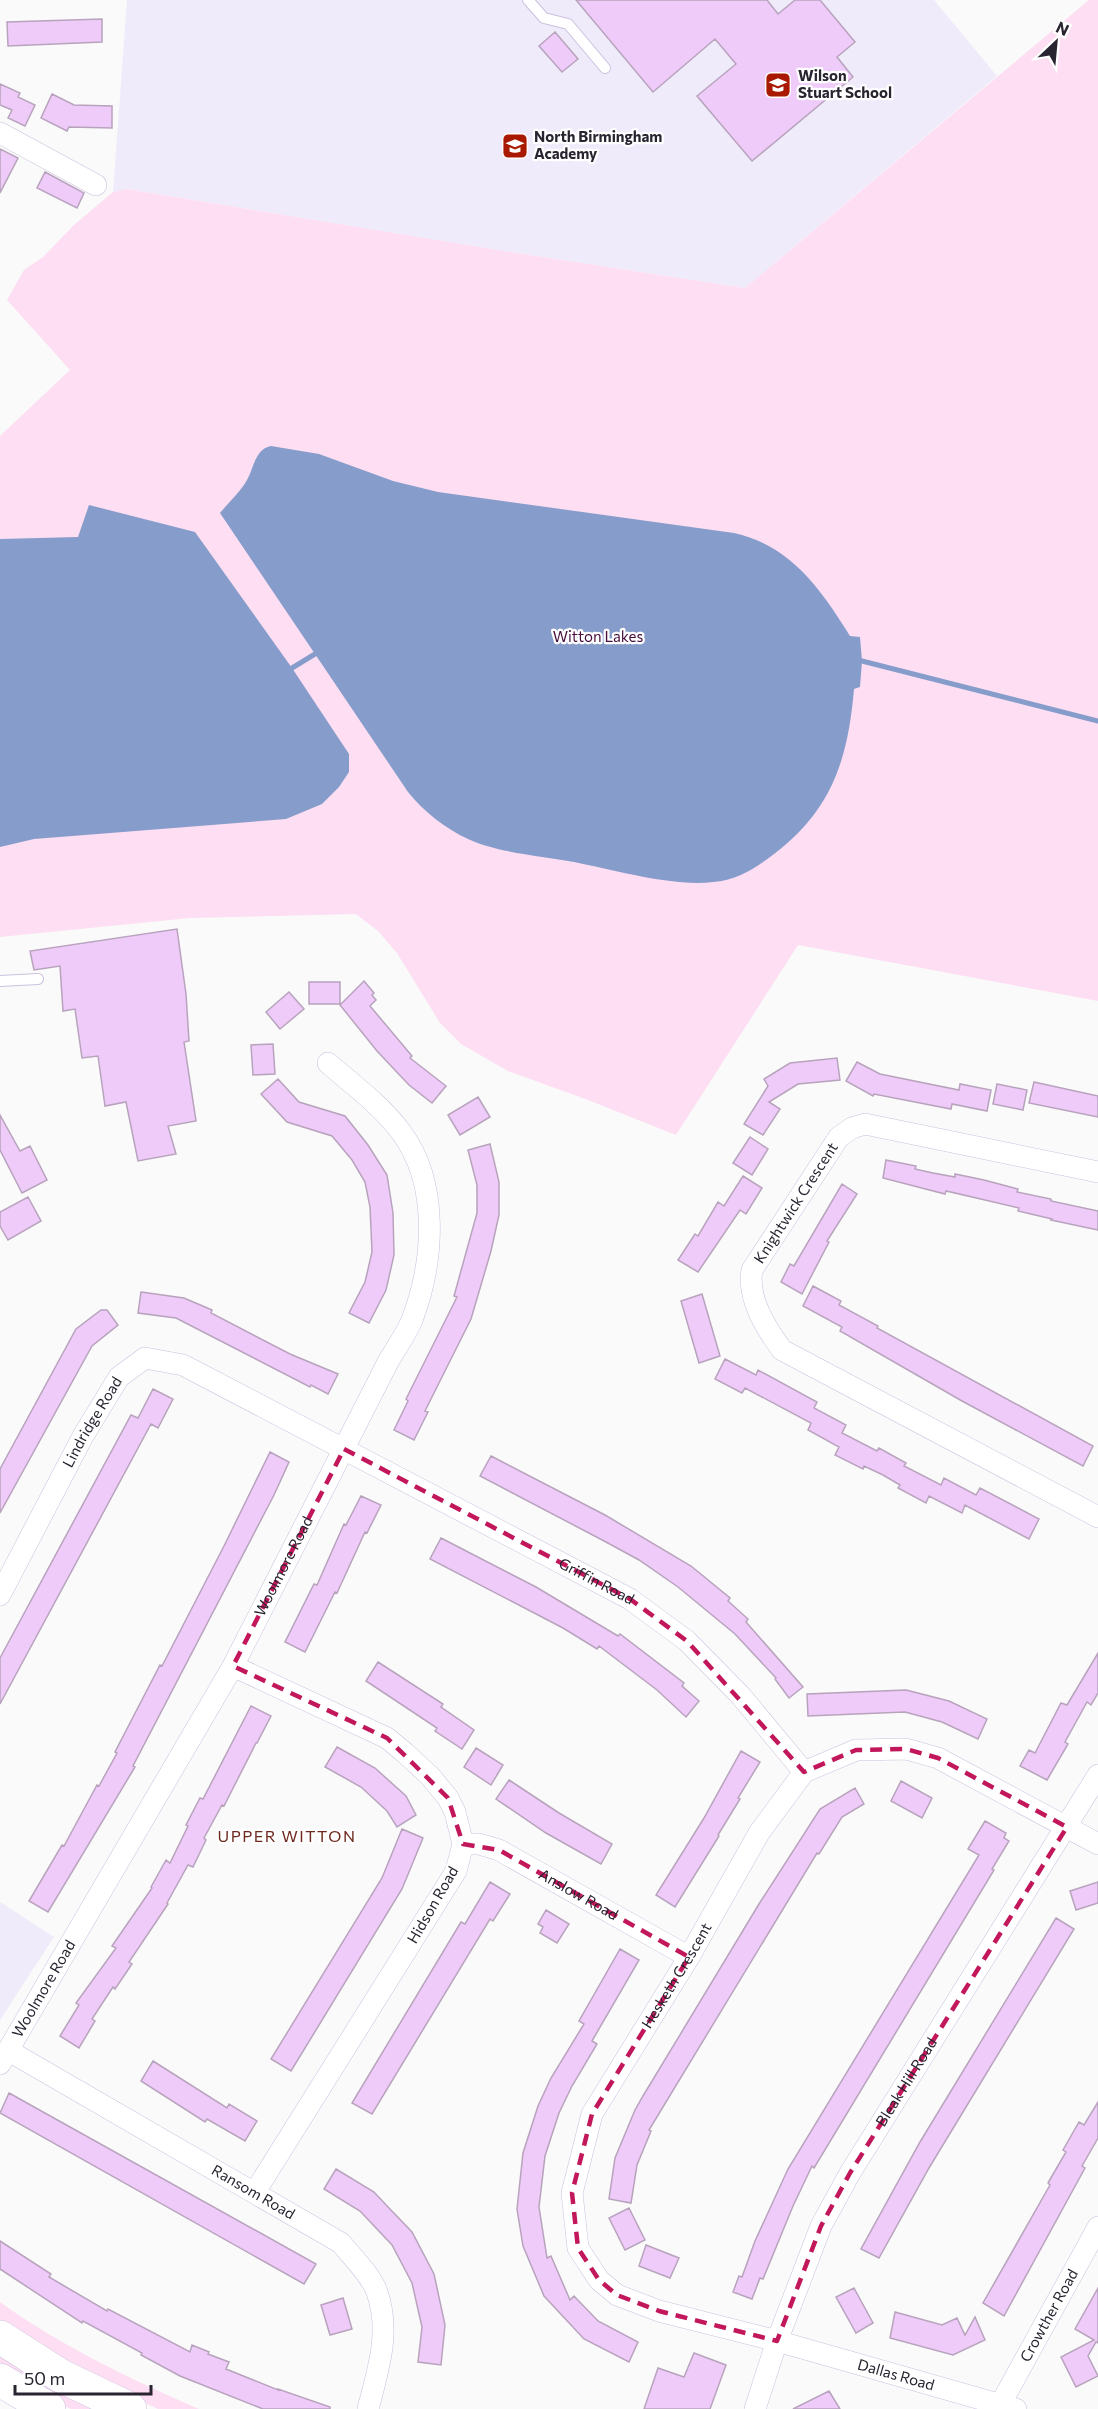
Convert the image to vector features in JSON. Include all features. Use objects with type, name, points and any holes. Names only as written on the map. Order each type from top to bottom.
[{"type":"main road","points":[[0,2337],[61,2376],[130,2409]]},
{"type":"main road","points":[[0,2380],[49,2409]]},
{"type":"street","points":[[0,133],[96,185]]},
{"type":"street","name":"Woolmore Road","points":[[5,2057],[233,1666],[414,1314],[428,1255],[427,1194],[423,1174],[402,1133],[381,1108],[328,1063]]},
{"type":"street","name":"Knightwick Crescent","points":[[1098,1172],[865,1124],[852,1128],[839,1137],[752,1270],[750,1279],[765,1327],[782,1350],[1098,1517]]},
{"type":"street","name":"Lindridge Road","points":[[0,1594],[83,1436],[119,1377],[145,1358],[183,1365],[344,1449]]},
{"type":"street","name":"Griffin Road","points":[[344,1449],[630,1599],[687,1641],[741,1696],[804,1772]]},
{"type":"street","points":[[233,1666],[387,1738],[430,1776],[448,1798],[460,1827],[463,1844]]},
{"type":"street","points":[[804,1772],[856,1750],[906,1749],[938,1758],[1098,1844]]},
{"type":"street","name":"Hesketh Crescent","points":[[777,2341],[659,2311],[616,2295],[599,2280],[578,2248],[572,2193],[592,2114],[689,1957],[759,1833],[804,1772]]},
{"type":"street","name":"Bleak Hill Road","points":[[755,2409],[777,2341],[820,2226],[850,2173],[1098,1776]]},
{"type":"street","name":"Anslow Road","points":[[463,1844],[479,1844],[499,1850],[689,1957]]},
{"type":"street","name":"Hidson Road","points":[[255,2192],[456,1871],[463,1844]]},
{"type":"street","name":"Ransom Road","points":[[5,2057],[255,2192],[342,2243],[377,2290],[383,2317],[383,2351],[368,2409]]},
{"type":"street","name":"Crowther Road","points":[[1008,2407],[1098,2227]]},
{"type":"street","name":"Dallas Road","points":[[777,2341],[1008,2407]]},
{"type":"lane","points":[[528,0],[544,18],[568,24],[604,68]]},
{"type":"lane","points":[[0,981],[38,979]]},
{"type":"highlighted area","points":[[344,1449],[630,1599],[687,1641],[804,1772],[856,1750],[906,1749],[938,1758],[1067,1827],[850,2173],[821,2226],[777,2341],[659,2311],[617,2295],[599,2280],[578,2248],[572,2193],[592,2114],[689,1957],[499,1850],[463,1844],[448,1798],[387,1738],[233,1666]]},
{"type":"shaded area","name":"North Birmingham Academy","points":[[127,0],[934,0],[997,76],[745,288],[127,189],[113,192]]},
{"type":"shaded area","points":[[0,1902],[54,1937],[0,2020]]},
{"type":"green space","name":"Witton Lakes","points":[[1089,0],[1098,0],[1098,1001],[798,945],[676,1135],[508,1071],[461,1044],[440,1023],[397,953],[378,931],[356,914],[190,918],[0,937],[0,436],[70,370],[7,300],[24,270],[43,257],[74,225],[113,192],[127,189],[745,288]]},
{"type":"green space","points":[[0,2302],[47,2333],[96,2361],[199,2409],[158,2409],[130,2396],[45,2350],[0,2321]]},
{"type":"green space","points":[[0,2348],[107,2409],[71,2409],[44,2395],[0,2367]]},
{"type":"water","name":"Witton Lakes","points":[[271,446],[319,454],[393,481],[438,492],[734,533],[754,539],[788,558],[828,602],[850,636],[860,637],[862,661],[860,687],[854,689],[847,738],[841,760],[834,781],[823,801],[794,837],[767,859],[738,876],[713,882],[662,880],[506,851],[480,844],[443,825],[408,792],[220,513],[244,484],[261,451]]},
{"type":"water","points":[[89,505],[195,532],[292,668],[349,754],[349,772],[339,787],[322,804],[286,819],[34,839],[0,847],[0,539],[78,537]]},
{"type":"building","name":"Wilson Stuart School","points":[[576,0],[767,0],[778,14],[795,0],[820,0],[855,42],[837,57],[853,77],[752,161],[697,96],[736,64],[715,39],[653,92]]},
{"type":"building","points":[[102,19],[102,42],[8,46],[7,22]]},
{"type":"building","points":[[555,32],[578,59],[562,72],[539,46]]},
{"type":"building","points":[[0,84],[20,93],[18,97],[35,105],[25,126],[8,118],[12,110],[0,105]]},
{"type":"building","points":[[52,94],[74,105],[112,106],[112,128],[69,127],[67,131],[41,118]]},
{"type":"building","points":[[0,149],[18,158],[0,193]]},
{"type":"building","points":[[45,172],[84,193],[77,208],[37,188]]},
{"type":"building","points":[[177,929],[186,994],[189,1041],[184,1042],[196,1121],[168,1126],[176,1154],[138,1161],[126,1102],[105,1106],[98,1056],[82,1058],[75,1009],[63,1011],[60,966],[34,970],[30,951]]},
{"type":"building","points":[[364,981],[374,993],[372,995],[376,1000],[370,1006],[412,1056],[410,1058],[446,1086],[432,1103],[409,1085],[377,1051],[340,1005]]},
{"type":"building","points":[[309,982],[340,982],[340,1004],[309,1004]]},
{"type":"building","points":[[289,992],[304,1009],[280,1029],[266,1012]]},
{"type":"building","points":[[273,1044],[275,1074],[253,1075],[251,1045]]},
{"type":"building","points":[[837,1058],[840,1080],[798,1084],[769,1102],[780,1109],[763,1135],[744,1124],[768,1086],[764,1079],[790,1063]]},
{"type":"building","points":[[857,1062],[880,1074],[959,1090],[960,1084],[991,1090],[987,1111],[952,1104],[951,1109],[874,1094],[873,1096],[846,1081]]},
{"type":"building","points":[[278,1079],[299,1102],[345,1116],[368,1145],[387,1175],[393,1213],[394,1255],[386,1290],[369,1323],[349,1313],[365,1282],[372,1252],[370,1207],[365,1182],[352,1160],[332,1136],[287,1122],[261,1094]]},
{"type":"building","points":[[1034,1082],[1098,1096],[1098,1117],[1029,1103]]},
{"type":"building","points":[[997,1084],[1027,1090],[1023,1110],[993,1104]]},
{"type":"building","points":[[478,1097],[490,1117],[460,1135],[448,1115]]},
{"type":"building","points":[[0,1115],[20,1151],[30,1146],[47,1180],[22,1193],[0,1150]]},
{"type":"building","points":[[750,1137],[768,1149],[752,1175],[733,1163]]},
{"type":"building","points":[[490,1144],[499,1182],[499,1215],[491,1251],[471,1319],[425,1411],[428,1412],[414,1440],[394,1430],[408,1401],[406,1399],[457,1297],[454,1296],[477,1213],[477,1185],[468,1150]]},
{"type":"building","points":[[886,1160],[916,1166],[915,1169],[933,1173],[955,1177],[955,1174],[984,1180],[1018,1189],[1017,1192],[1098,1211],[1098,1230],[1018,1211],[1019,1208],[946,1191],[945,1194],[883,1178]]},
{"type":"building","points":[[743,1176],[762,1188],[746,1214],[740,1210],[698,1272],[678,1260],[695,1234],[698,1236],[718,1202],[724,1206]]},
{"type":"building","points":[[842,1184],[857,1194],[827,1241],[829,1242],[802,1294],[781,1282],[790,1264],[794,1266]]},
{"type":"building","points":[[28,1197],[41,1221],[8,1240],[0,1226],[0,1212]]},
{"type":"building","points":[[813,1286],[841,1301],[839,1305],[878,1326],[877,1328],[1093,1446],[1083,1466],[962,1401],[840,1331],[842,1327],[803,1306]]},
{"type":"building","points":[[141,1292],[184,1298],[212,1310],[211,1313],[290,1354],[338,1374],[328,1394],[311,1385],[310,1387],[176,1318],[138,1313]]},
{"type":"building","points":[[702,1294],[720,1356],[699,1363],[681,1301]]},
{"type":"building","points":[[101,1310],[107,1310],[118,1325],[92,1346],[0,1513],[0,1469],[76,1329]]},
{"type":"building","points":[[725,1359],[756,1375],[758,1370],[817,1402],[814,1408],[846,1425],[842,1433],[877,1451],[879,1448],[906,1463],[904,1466],[941,1485],[944,1478],[976,1495],[980,1488],[1039,1519],[1029,1539],[965,1505],[962,1513],[929,1496],[926,1503],[898,1488],[900,1485],[883,1475],[864,1466],[863,1469],[835,1455],[839,1447],[808,1430],[811,1423],[745,1388],[742,1393],[715,1379]]},
{"type":"building","points":[[153,1389],[173,1399],[158,1428],[151,1424],[0,1704],[0,1658],[131,1415],[138,1418]]},
{"type":"building","points":[[270,1452],[289,1462],[274,1495],[133,1766],[135,1767],[48,1912],[29,1901],[62,1845],[64,1846],[117,1753],[115,1752],[224,1546]]},
{"type":"building","points":[[491,1456],[605,1515],[691,1566],[730,1598],[728,1601],[748,1619],[746,1622],[803,1687],[789,1698],[776,1678],[735,1634],[678,1587],[639,1560],[480,1476]]},
{"type":"building","points":[[361,1496],[381,1505],[367,1533],[365,1532],[337,1593],[335,1592],[305,1652],[285,1642],[314,1584],[317,1585],[344,1524],[346,1525]]},
{"type":"building","points":[[441,1538],[536,1587],[618,1636],[620,1634],[684,1683],[682,1686],[699,1701],[686,1717],[657,1690],[599,1646],[597,1649],[563,1628],[430,1559]]},
{"type":"building","points":[[1098,1653],[1098,1693],[1091,1705],[1087,1702],[1065,1742],[1068,1744],[1047,1780],[1020,1766],[1029,1750],[1035,1753],[1061,1703],[1067,1705]]},
{"type":"building","points":[[378,1662],[443,1704],[441,1707],[474,1730],[462,1749],[435,1731],[437,1728],[366,1681]]},
{"type":"building","points":[[906,1690],[949,1701],[987,1719],[978,1739],[942,1722],[905,1712],[808,1716],[807,1694]]},
{"type":"building","points":[[251,1706],[271,1716],[224,1806],[222,1805],[204,1838],[206,1840],[193,1867],[188,1865],[168,1904],[129,1962],[132,1964],[115,1989],[113,1987],[92,2019],[95,2021],[79,2048],[60,2036],[79,2005],[76,2003],[116,1948],[112,1946],[152,1888],[166,1860],[170,1863],[188,1826],[186,1825],[200,1798],[203,1799]]},
{"type":"building","points":[[337,1747],[375,1768],[406,1796],[416,1815],[397,1827],[387,1811],[361,1787],[325,1767]]},
{"type":"building","points":[[476,1748],[503,1765],[491,1785],[464,1767]]},
{"type":"building","points":[[741,1751],[760,1762],[719,1836],[675,1907],[656,1895],[704,1818]]},
{"type":"building","points":[[509,1780],[612,1844],[601,1864],[546,1833],[496,1799]]},
{"type":"building","points":[[901,1781],[932,1798],[922,1818],[891,1801]]},
{"type":"building","points":[[855,1788],[864,1804],[842,1817],[819,1854],[817,1853],[649,2130],[651,2131],[637,2165],[631,2203],[609,2199],[615,2158],[643,2096],[759,1904],[820,1809]]},
{"type":"building","points":[[985,1821],[1006,1833],[1004,1838],[1009,1841],[992,1869],[994,1870],[814,2168],[812,2166],[763,2279],[760,2278],[752,2299],[733,2292],[739,2276],[742,2277],[755,2241],[788,2169],[979,1855],[968,1849]]},
{"type":"building","points":[[402,1829],[423,1838],[402,1889],[291,2071],[271,2059],[382,1878]]},
{"type":"building","points":[[490,1882],[510,1894],[493,1921],[490,1919],[372,2114],[352,2103],[461,1922],[465,1924]]},
{"type":"building","points":[[1098,1882],[1098,1903],[1076,1910],[1070,1891]]},
{"type":"building","points":[[546,1910],[569,1924],[557,1943],[540,1933],[543,1927],[538,1924]]},
{"type":"building","points":[[1056,1918],[1074,1929],[929,2168],[879,2258],[861,2249],[920,2142]]},
{"type":"building","points":[[620,1949],[639,1960],[592,2041],[597,2044],[559,2113],[545,2156],[539,2207],[547,2258],[551,2256],[570,2300],[574,2296],[598,2321],[638,2342],[629,2362],[584,2339],[544,2296],[523,2246],[517,2209],[523,2153],[538,2106],[551,2078],[584,2024],[579,2021]]},
{"type":"building","points":[[153,2061],[227,2108],[229,2104],[257,2121],[245,2141],[207,2119],[205,2122],[141,2081]]},
{"type":"building","points":[[9,2093],[316,2264],[304,2284],[0,2113]]},
{"type":"building","points":[[1098,2102],[1098,2138],[1082,2166],[1085,2168],[1004,2316],[983,2303],[1050,2185],[1048,2183],[1066,2152],[1063,2150],[1079,2122],[1084,2125]]},
{"type":"building","points":[[336,2169],[374,2192],[412,2232],[434,2274],[445,2325],[441,2365],[418,2362],[422,2327],[412,2283],[392,2245],[360,2211],[324,2189]]},
{"type":"building","points":[[629,2208],[645,2240],[625,2250],[609,2218]]},
{"type":"building","points":[[0,2241],[51,2274],[49,2277],[107,2311],[108,2309],[190,2352],[192,2345],[209,2352],[208,2354],[229,2362],[226,2369],[278,2390],[330,2407],[330,2409],[263,2409],[180,2376],[83,2321],[82,2323],[0,2269]]},
{"type":"building","points":[[646,2245],[679,2258],[670,2278],[639,2266]]},
{"type":"building","points":[[854,2288],[873,2323],[856,2333],[836,2297]]},
{"type":"building","points":[[1098,2288],[1098,2343],[1096,2342],[1088,2356],[1098,2376],[1076,2387],[1061,2357],[1094,2340],[1075,2329]]},
{"type":"building","points":[[343,2298],[352,2329],[330,2335],[321,2305]]},
{"type":"building","points":[[895,2312],[942,2325],[957,2318],[965,2335],[975,2317],[985,2340],[953,2355],[890,2338]]},
{"type":"building","points":[[694,2353],[726,2365],[710,2409],[644,2409],[658,2368],[684,2377]]},
{"type":"building","points":[[829,2391],[840,2409],[793,2409]]},
{"type":"waterway","points":[[292,668],[315,654]]},
{"type":"waterway","points":[[862,661],[1098,721]]},
{"type":"place","name":"Wilson Stuart School","points":[[778,85]]},
{"type":"place","name":"North Birmingham Academy","points":[[515,146]]},
{"type":"district","name":"UPPER WITTON","points":[[287,1836]]}]
